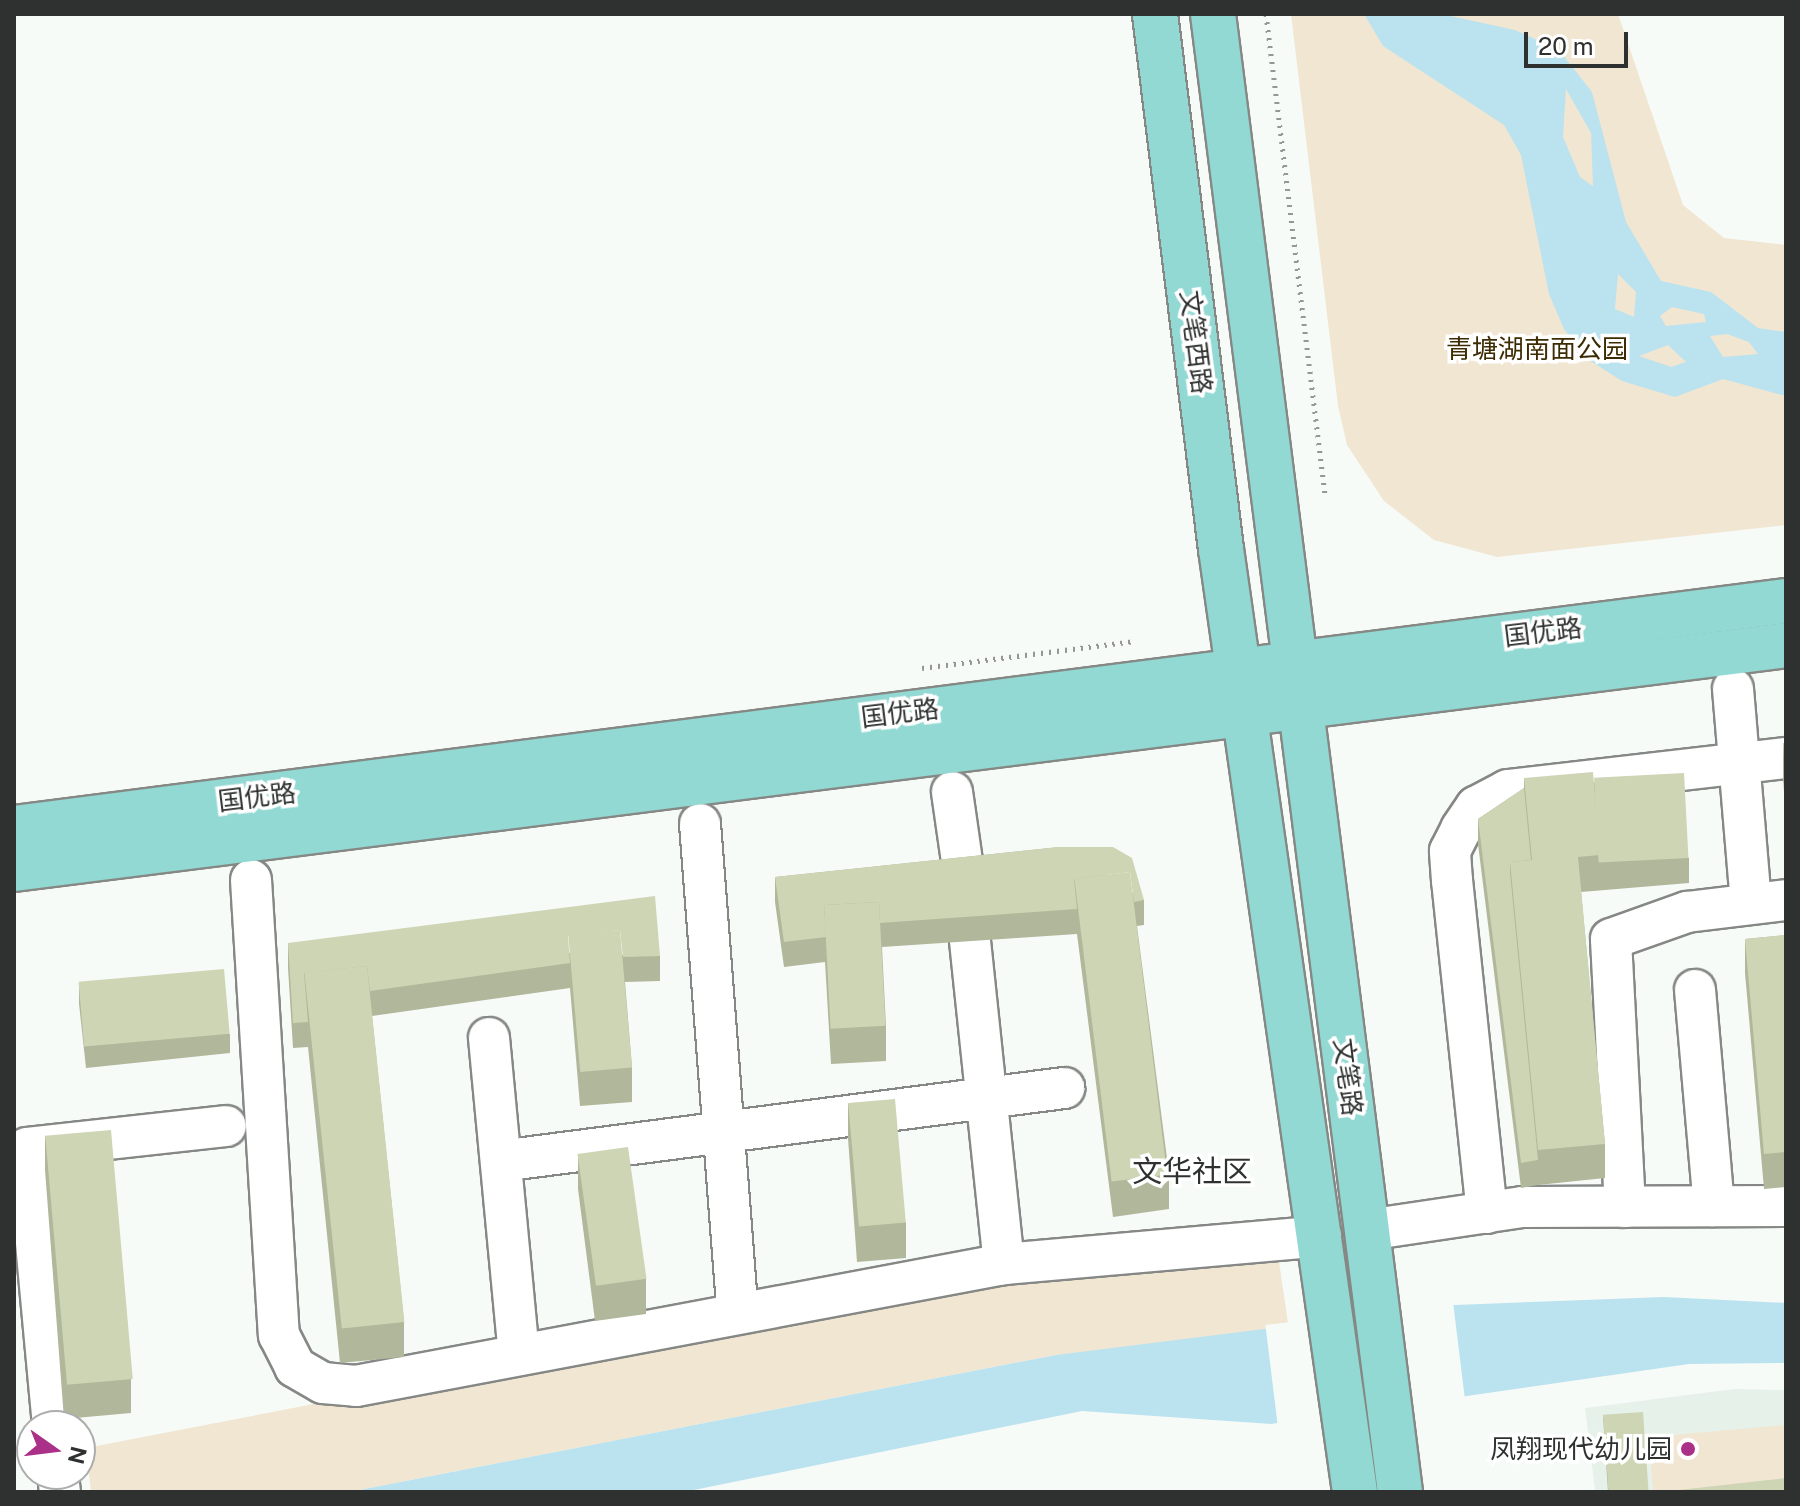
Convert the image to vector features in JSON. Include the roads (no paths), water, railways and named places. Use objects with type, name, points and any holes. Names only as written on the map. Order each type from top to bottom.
[{"type":"main road","name":"文笔西路","points":[[1155,14],[1242,669]]},
{"type":"main road","points":[[1213,14],[1294,663]]},
{"type":"main road","name":"国优路","points":[[14,828],[1786,601]]},
{"type":"main road","name":"国优路","points":[[14,869],[1786,645]]},
{"type":"main road","name":"文笔路","points":[[1294,663],[1400,1492]]},
{"type":"main road","name":"文笔路","points":[[1242,669],[1333,1318],[1322,1374],[1347,1426],[1355,1492]]},
{"type":"street","points":[[1625,1207],[1611,939],[1687,912],[1768,901],[1739,765],[1733,689]]},
{"type":"street","points":[[1487,1213],[1452,881],[1450,851],[1461,829],[1476,807],[1508,790],[1786,758]]},
{"type":"street","points":[[952,792],[965,882]]},
{"type":"street","points":[[700,824],[738,1314]]},
{"type":"street","points":[[251,880],[279,1335],[295,1367],[323,1383],[356,1386],[1004,1264],[1321,1236]]},
{"type":"street","points":[[970,941],[1004,1264]]},
{"type":"street","points":[[1695,990],[1714,1206]]},
{"type":"street","points":[[489,1038],[519,1355]]},
{"type":"street","points":[[501,1161],[723,1128],[1064,1088]]},
{"type":"street","points":[[52,1410],[27,1148],[226,1126]]},
{"type":"street","points":[[1367,1230],[1487,1213],[1625,1207],[1786,1206]]},
{"type":"water","points":[[1364,14],[1441,14],[1515,30],[1559,50],[1592,92],[1626,222],[1661,281],[1711,292],[1758,328],[1786,332],[1786,396],[1723,379],[1675,397],[1622,381],[1589,360],[1564,329],[1549,294],[1521,155],[1504,125],[1383,46]],"holes":[[[1566,89],[1591,133],[1593,186],[1580,177],[1563,137]],[[1618,274],[1636,292],[1634,317],[1615,309]],[[1672,307],[1704,314],[1706,322],[1666,326],[1660,316]],[[1727,334],[1749,342],[1758,354],[1723,357],[1710,336]],[[1668,345],[1686,362],[1671,367],[1639,356]]]},
{"type":"water","points":[[1664,1297],[1786,1303],[1786,1363],[1689,1364],[1271,1424],[1082,1411],[684,1492],[349,1492],[1056,1355],[1455,1305]]},
{"type":"place","name":"凤翔现代幼儿园","points":[[1688,1449]]},
{"type":"district","name":"文华社区","points":[[1192,1171]]},
{"type":"park label","name":"青塘湖南面公园","points":[[1537,349]]}]
